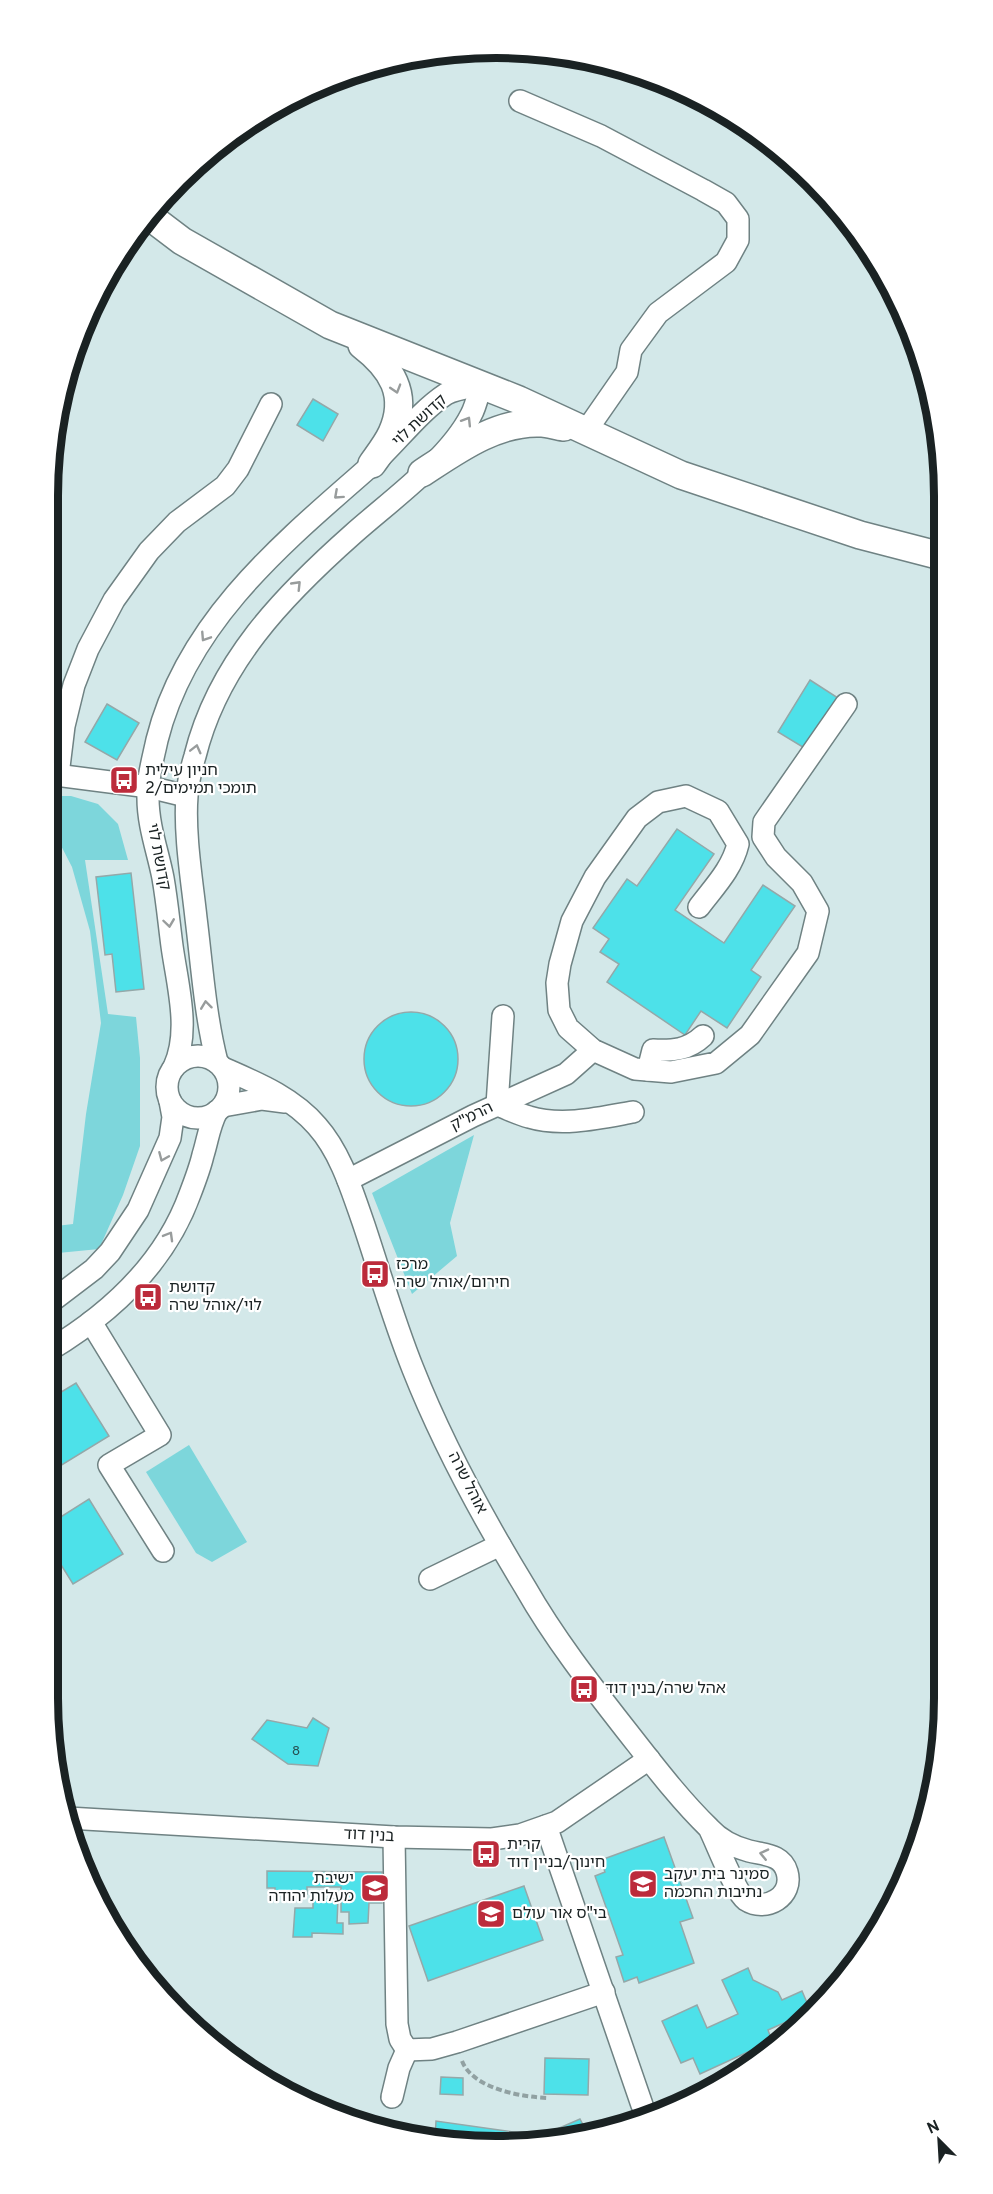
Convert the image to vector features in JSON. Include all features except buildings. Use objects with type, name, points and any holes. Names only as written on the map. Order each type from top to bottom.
[{"type":"main road","points":[[156,221],[182,241],[344,331],[481,385],[681,475],[860,535],[934,554]]},
{"type":"main road","points":[[344,331],[376,356],[388,369],[396,386],[399,412],[392,434],[372,464]]},
{"type":"main road","points":[[422,473],[462,447],[507,427],[540,423],[586,431]]},
{"type":"street","points":[[520,101],[601,136],[693,185],[726,203],[738,219],[738,240],[726,262],[658,313],[631,350],[627,372],[586,431]]},
{"type":"street","name":"קדושת לוי","points":[[174,1066],[178,1058],[181,1021],[163,878],[152,832],[148,797],[152,763],[163,717],[182,676],[219,615],[247,580],[279,546],[448,393],[481,385]]},
{"type":"street","name":"קדושת לוי","points":[[220,1065],[207,1009],[191,874],[186,796],[201,729],[213,702],[251,638],[277,606],[307,575],[451,446],[472,415],[481,385]]},
{"type":"street","points":[[58,753],[74,686],[88,649],[114,600],[149,551],[177,522],[225,486],[238,469],[271,404]]},
{"type":"street","points":[[699,907],[727,870],[738,844],[718,811],[686,796],[658,801],[637,818],[596,877],[572,921],[557,982],[560,1010],[568,1028],[593,1050],[635,1069],[671,1072],[716,1063],[750,1035],[808,952],[818,911],[802,883],[776,856],[763,837],[764,822],[846,704]]},
{"type":"street","points":[[58,776],[149,787],[186,796]]},
{"type":"street","points":[[503,1016],[497,1105],[530,1118],[560,1122],[633,1112]]},
{"type":"street","points":[[648,1070],[653,1050],[673,1051],[693,1045],[703,1036]]},
{"type":"street","name":"הרמ\"ק","points":[[348,1180],[497,1105],[566,1074],[593,1050]]},
{"type":"street","points":[[58,1296],[94,1269],[110,1252],[138,1210],[170,1138],[173,1117],[166,1087],[167,1079],[174,1066],[187,1057],[195,1056],[203,1056],[220,1065],[229,1083],[227,1099],[209,1126],[204,1154],[189,1197],[158,1255],[135,1284],[91,1322],[58,1344]]},
{"type":"street","name":"אוהל שרה","points":[[220,1065],[291,1103],[318,1127],[330,1144],[348,1180],[413,1369],[448,1446],[500,1545],[526,1590],[581,1672],[649,1760],[709,1828]]},
{"type":"street","points":[[170,1101],[180,1112],[195,1118],[203,1118],[220,1109],[262,1099],[291,1103]]},
{"type":"street","points":[[91,1322],[160,1435],[109,1465],[163,1551]]},
{"type":"street","points":[[430,1579],[500,1545]]},
{"type":"street","name":"בנין דוד","points":[[75,1818],[394,1837],[492,1839],[520,1835],[557,1822],[649,1760]]},
{"type":"street","points":[[546,1826],[642,2105]]},
{"type":"street","points":[[394,1837],[397,2024],[399,2039],[407,2050]]},
{"type":"street","points":[[407,2050],[432,2049],[457,2042],[604,1992]]},
{"type":"street","points":[[392,2097],[399,2068],[407,2050]]},
{"type":"path","points":[[457,2042],[464,2065],[475,2077],[501,2091],[529,2097],[548,2098]]},
{"type":"shaded area","points":[[58,796],[71,796],[98,804],[118,824],[128,860],[85,860],[108,1014],[136,1017],[140,1058],[140,1146],[123,1195],[99,1249],[58,1253],[58,1226],[73,1224],[86,1114],[101,1023],[90,931],[72,867],[58,840]]},
{"type":"shaded area","points":[[474,1135],[450,1223],[457,1256],[412,1294],[372,1193]]},
{"type":"shaded area","points":[[189,1445],[247,1542],[212,1562],[196,1553],[146,1472]]},
{"type":"place","name":"חניון עילית 2/תומכי תמימים","points":[[124,780]]},
{"type":"place","name":"מרכז חירום/אוהל שרה","points":[[375,1274]]},
{"type":"place","name":"קדושת לוי/אוהל שרה","points":[[148,1297]]},
{"type":"place","name":"אהל שרה/בנין דוד","points":[[584,1689]]},
{"type":"place","name":"קרית חינוך/בניין דוד","points":[[486,1854]]},
{"type":"place","name":"סמינר בית יעקב נתיבות החכמה","points":[[643,1884]]},
{"type":"place","name":"ישיבת מעלות יהודה","points":[[375,1888]]},
{"type":"place","name":"בי\"ס אור עולם","points":[[491,1914]]}]
